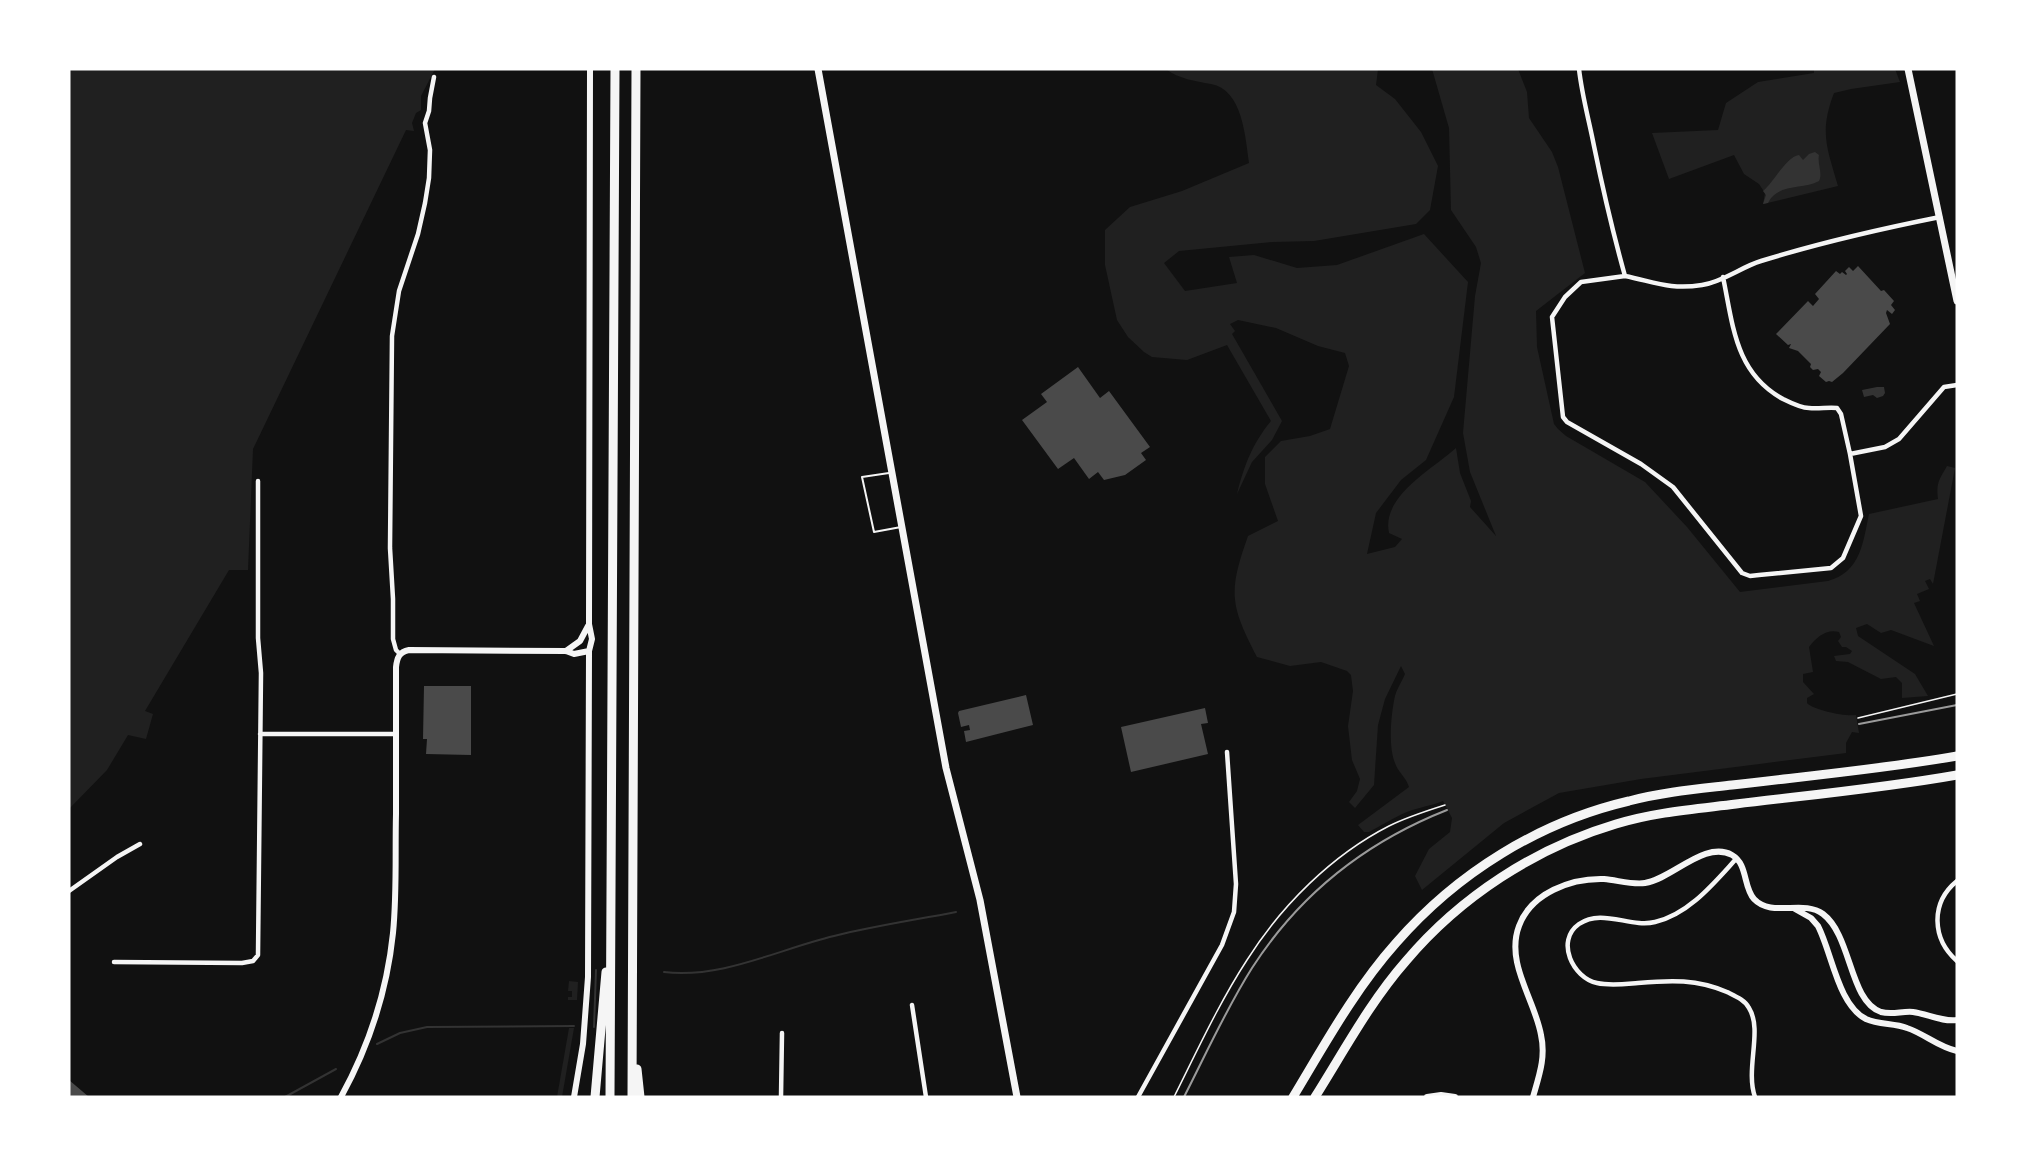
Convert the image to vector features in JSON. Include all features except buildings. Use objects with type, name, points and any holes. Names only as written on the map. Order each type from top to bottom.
[{"type":"highway","points":[[610,1097],[615,69]]},
{"type":"highway","points":[[632,1097],[636,69]]},
{"type":"highway","points":[[1293,1097],[1362,987],[1408,929],[1463,880],[1501,854],[1534,836],[1584,814],[1646,797],[1957,756]]},
{"type":"highway","points":[[1315,1097],[1374,1002],[1419,946],[1451,915],[1487,887],[1548,850],[1599,829],[1653,815],[1957,775]]},
{"type":"highway","points":[[594,1097],[611,919]]},
{"type":"highway","points":[[632,998],[640,1097]]},
{"type":"main road","points":[[818,69],[946,768],[980,900],[1017,1097]]},
{"type":"main road","points":[[1908,69],[1957,301]]},
{"type":"street","points":[[574,1097],[583,1044],[587,987],[589,651],[592,639],[589,624],[590,69]]},
{"type":"street","points":[[1580,69],[1581,93],[1625,276]]},
{"type":"street","points":[[400,654],[396,650],[393,639],[390,548],[391,346],[399,291],[426,203],[430,150],[425,123],[434,77]]},
{"type":"street","points":[[1723,278],[1733,332],[1744,361],[1751,370],[1775,394],[1790,403],[1809,408],[1838,408],[1842,414],[1861,516],[1843,558],[1831,568],[1750,576],[1742,573],[1673,487],[1641,464],[1567,422],[1563,417],[1552,317],[1569,292],[1581,282],[1622,275],[1669,287],[1702,285],[1776,256],[1883,229],[1940,218]]},
{"type":"street","points":[[1850,454],[1886,447],[1899,439],[1944,387],[1957,385]]},
{"type":"street","points":[[114,962],[246,963],[253,961],[258,955],[261,673],[258,638],[258,481]]},
{"type":"street","points":[[566,651],[580,641],[589,624]]},
{"type":"street","points":[[341,1097],[370,1034],[381,999],[390,955],[395,906],[396,667],[400,654],[409,650],[566,651],[574,654],[589,651]]},
{"type":"street","points":[[260,734],[396,734]]},
{"type":"street","points":[[1138,1097],[1222,945],[1234,912],[1236,884],[1227,752]]},
{"type":"street","points":[[69,891],[117,857],[140,844]]},
{"type":"street","points":[[1533,1097],[1543,1058],[1542,1035],[1519,970],[1515,946],[1519,926],[1530,908],[1555,889],[1575,882],[1606,879],[1643,884],[1660,878],[1710,852],[1723,852],[1736,859],[1744,872],[1749,892],[1756,900],[1768,906],[1812,908],[1830,921],[1840,936],[1864,999],[1877,1010],[1889,1013],[1917,1013],[1942,1020],[1957,1020]]},
{"type":"street","points":[[1736,859],[1697,899],[1664,919],[1645,923],[1596,918],[1577,925],[1569,937],[1569,955],[1571,962],[1582,976],[1600,984],[1701,982],[1744,1002],[1750,1008],[1755,1028],[1751,1065],[1751,1087],[1755,1097]]},
{"type":"street","points":[[1957,881],[1942,898],[1937,916],[1942,943],[1957,961]]},
{"type":"street","points":[[1795,908],[1811,918],[1818,926],[1845,997],[1863,1017],[1911,1029],[1936,1044],[1957,1051]]},
{"type":"street","points":[[912,1005],[926,1097]]},
{"type":"street","points":[[1888,1024],[1889,1013]]},
{"type":"street","points":[[781,1097],[782,1033]]},
{"type":"street","points":[[1427,1097],[1441,1095],[1455,1097]]},
{"type":"lane","points":[[892,472],[862,477],[874,532],[902,527]]},
{"type":"path","points":[[1858,718],[1957,694]]},
{"type":"path","points":[[1174,1097],[1231,986],[1254,950],[1286,910],[1328,868],[1368,839],[1407,817],[1445,805]]},
{"type":"shaded area","points":[[69,69],[435,69],[421,96],[421,110],[416,113],[412,123],[414,131],[406,130],[253,449],[248,570],[229,570],[145,711],[153,714],[146,739],[128,735],[107,770],[69,809]]},
{"type":"shaded area","points":[[1166,69],[1378,69],[1376,85],[1395,99],[1421,132],[1438,166],[1430,210],[1416,224],[1314,241],[1273,242],[1179,251],[1164,263],[1185,291],[1237,283],[1229,257],[1254,255],[1297,268],[1337,265],[1424,234],[1468,282],[1454,397],[1426,460],[1401,480],[1376,513],[1367,554],[1395,547],[1402,539],[1389,533],[1389,520],[1393,507],[1411,484],[1456,448],[1460,473],[1471,501],[1470,507],[1496,536],[1470,472],[1463,433],[1475,296],[1481,263],[1476,247],[1451,210],[1449,128],[1432,69],[1518,69],[1527,92],[1529,118],[1552,152],[1558,167],[1585,273],[1536,311],[1537,347],[1554,424],[1566,436],[1645,482],[1687,527],[1740,592],[1828,581],[1839,577],[1847,571],[1859,555],[1869,514],[1938,499],[1937,489],[1942,475],[1947,466],[1955,468],[1933,584],[1930,579],[1925,581],[1929,589],[1917,594],[1920,601],[1914,603],[1934,646],[1891,630],[1881,633],[1867,624],[1856,628],[1858,636],[1915,674],[1928,696],[1902,698],[1902,683],[1896,677],[1881,679],[1848,662],[1836,661],[1834,656],[1850,654],[1852,651],[1842,647],[1838,641],[1841,637],[1839,632],[1826,633],[1809,647],[1813,672],[1803,674],[1803,682],[1814,694],[1807,698],[1810,706],[1845,715],[1856,715],[1859,733],[1852,732],[1846,743],[1846,753],[1641,779],[1559,793],[1504,823],[1422,890],[1415,876],[1429,849],[1450,832],[1452,818],[1443,801],[1397,816],[1369,832],[1364,832],[1358,825],[1409,787],[1395,763],[1391,739],[1395,696],[1405,674],[1401,666],[1385,699],[1378,725],[1374,785],[1355,808],[1349,802],[1357,791],[1360,779],[1352,760],[1348,726],[1353,691],[1351,675],[1347,671],[1321,662],[1290,666],[1257,657],[1241,624],[1235,598],[1237,571],[1248,536],[1278,521],[1265,484],[1265,457],[1281,441],[1310,436],[1330,429],[1349,366],[1345,353],[1318,346],[1276,328],[1238,320],[1230,324],[1235,331],[1232,334],[1282,421],[1272,440],[1252,462],[1237,494],[1249,456],[1271,421],[1227,345],[1187,360],[1152,357],[1128,337],[1117,320],[1105,265],[1105,230],[1130,207],[1182,191],[1249,163],[1244,128],[1230,95],[1222,88],[1193,81]]},
{"type":"shaded area","points":[[1814,69],[1895,69],[1900,82],[1834,93],[1829,107],[1826,140],[1838,186],[1763,204],[1765,193],[1759,184],[1744,174],[1734,155],[1669,179],[1652,133],[1718,130],[1726,103],[1758,82],[1814,73]]},
{"type":"shaded area","points":[[1815,152],[1819,155],[1819,181],[1778,192],[1768,203],[1763,204],[1766,195],[1763,191],[1789,160],[1799,155],[1803,160]]},
{"type":"shaded area","points":[[1884,387],[1883,396],[1864,397],[1862,390]]},
{"type":"shaded area","points":[[569,981],[578,982],[577,1000],[568,1000],[568,997],[572,997],[572,991],[568,991]]},
{"type":"shaded area","points":[[569,1028],[574,1028],[562,1097],[557,1097]]},
{"type":"waterway","points":[[664,972],[686,973],[729,967],[834,936],[956,912]]},
{"type":"waterway","points":[[594,1027],[596,970]]},
{"type":"waterway","points":[[377,1044],[400,1033],[427,1027],[574,1026]]},
{"type":"waterway","points":[[285,1097],[336,1069]]},
{"type":"railway","points":[[1859,724],[1957,705]]},
{"type":"railway","points":[[1184,1097],[1225,1015],[1252,968],[1291,917],[1313,894],[1362,855],[1417,823],[1447,810]]}]
